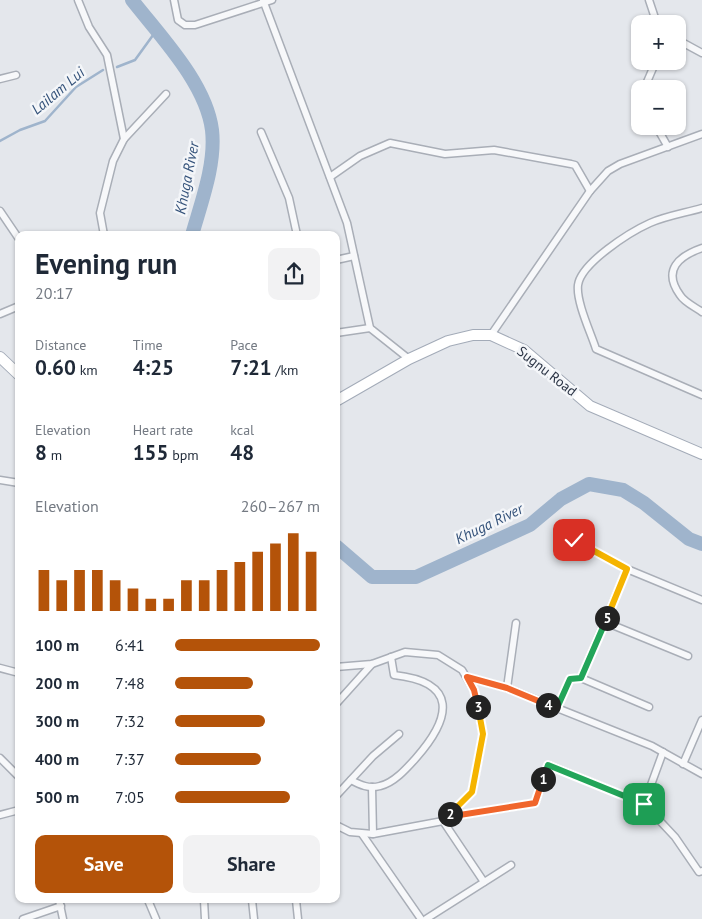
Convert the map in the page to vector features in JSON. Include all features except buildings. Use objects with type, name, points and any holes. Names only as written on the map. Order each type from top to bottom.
[{"type":"main road","name":"Sugnu Road","points":[[340,399],[409,359],[448,341],[473,335],[491,335],[524,350],[590,406],[702,454]]},
{"type":"main road","points":[[0,357],[15,371]]},
{"type":"street","points":[[78,0],[89,27],[107,55],[124,139]]},
{"type":"street","points":[[174,0],[178,20],[186,25],[195,25],[264,1],[272,0]]},
{"type":"street","points":[[649,0],[654,15]]},
{"type":"street","points":[[264,1],[346,223],[370,328],[409,359]]},
{"type":"street","points":[[686,44],[702,53]]},
{"type":"street","points":[[0,78],[16,75]]},
{"type":"street","points":[[103,231],[100,213],[105,186],[124,139],[166,94]]},
{"type":"street","points":[[261,132],[289,198],[296,231]]},
{"type":"street","points":[[491,335],[590,191],[608,171],[702,134]]},
{"type":"street","points":[[661,135],[668,147]]},
{"type":"street","points":[[330,177],[360,156],[390,143],[445,154],[494,150],[571,164],[575,165],[590,191]]},
{"type":"street","points":[[702,208],[650,223],[617,243],[587,268],[578,284],[579,296],[596,349],[702,396]]},
{"type":"street","points":[[0,212],[15,233]]},
{"type":"street","points":[[702,248],[676,261],[673,269],[673,280],[680,296],[702,312]]},
{"type":"street","points":[[340,259],[354,256]]},
{"type":"street","points":[[0,314],[15,308]]},
{"type":"street","points":[[340,333],[370,328]]},
{"type":"street","points":[[0,480],[15,482]]},
{"type":"street","points":[[574,540],[627,569],[702,600]]},
{"type":"street","points":[[581,678],[627,569]]},
{"type":"street","points":[[605,622],[688,656]]},
{"type":"street","points":[[507,688],[516,623]]},
{"type":"street","points":[[340,667],[372,664],[405,652],[438,654],[462,670],[467,677],[474,690],[483,734],[472,792],[445,819]]},
{"type":"street","points":[[351,780],[361,786],[372,787],[389,783],[430,742],[442,718],[440,694],[436,688],[415,677],[394,675],[391,657]]},
{"type":"street","points":[[340,700],[372,664]]},
{"type":"street","points":[[0,668],[15,672]]},
{"type":"street","points":[[467,677],[507,688],[557,708],[663,752],[702,774]]},
{"type":"street","points":[[557,708],[570,679],[581,678],[649,707]]},
{"type":"street","points":[[683,764],[702,720]]},
{"type":"street","points":[[340,792],[372,756],[399,734]]},
{"type":"street","points":[[644,804],[663,752]]},
{"type":"street","points":[[0,758],[15,772]]},
{"type":"street","points":[[340,827],[350,832],[373,834],[535,803],[548,765],[644,804],[675,837],[699,872],[702,871]]},
{"type":"street","points":[[372,787],[373,834]]},
{"type":"street","points":[[0,815],[15,811]]},
{"type":"street","points":[[445,819],[484,882]]},
{"type":"street","points":[[362,834],[421,919]]},
{"type":"street","points":[[426,919],[511,865]]},
{"type":"street","points":[[24,919],[60,903],[63,919]]},
{"type":"street","points":[[149,903],[156,919]]},
{"type":"street","points":[[204,903],[205,919]]},
{"type":"street","points":[[252,903],[254,919]]},
{"type":"street","points":[[296,903],[298,919]]},
{"type":"waterway","name":"Khuga River","points":[[132,0],[180,61],[201,95],[208,112],[212,130],[212,156],[207,183],[193,231]]},
{"type":"waterway","name":"Lailam Lui","points":[[117,67],[135,60],[156,31]]},
{"type":"waterway","name":"Lailam Lui","points":[[0,141],[20,130],[45,121],[76,87],[103,70]]},
{"type":"waterway","name":"Khuga River","points":[[340,549],[372,577],[416,577],[530,525],[561,499],[589,484],[623,490],[644,503],[689,539],[702,544]]},
{"type":"route","points":[[574,540],[627,569],[581,678],[570,679],[557,708],[507,688],[467,677],[474,690],[483,734],[472,792],[447,817],[535,803],[548,765],[644,804]]}]
